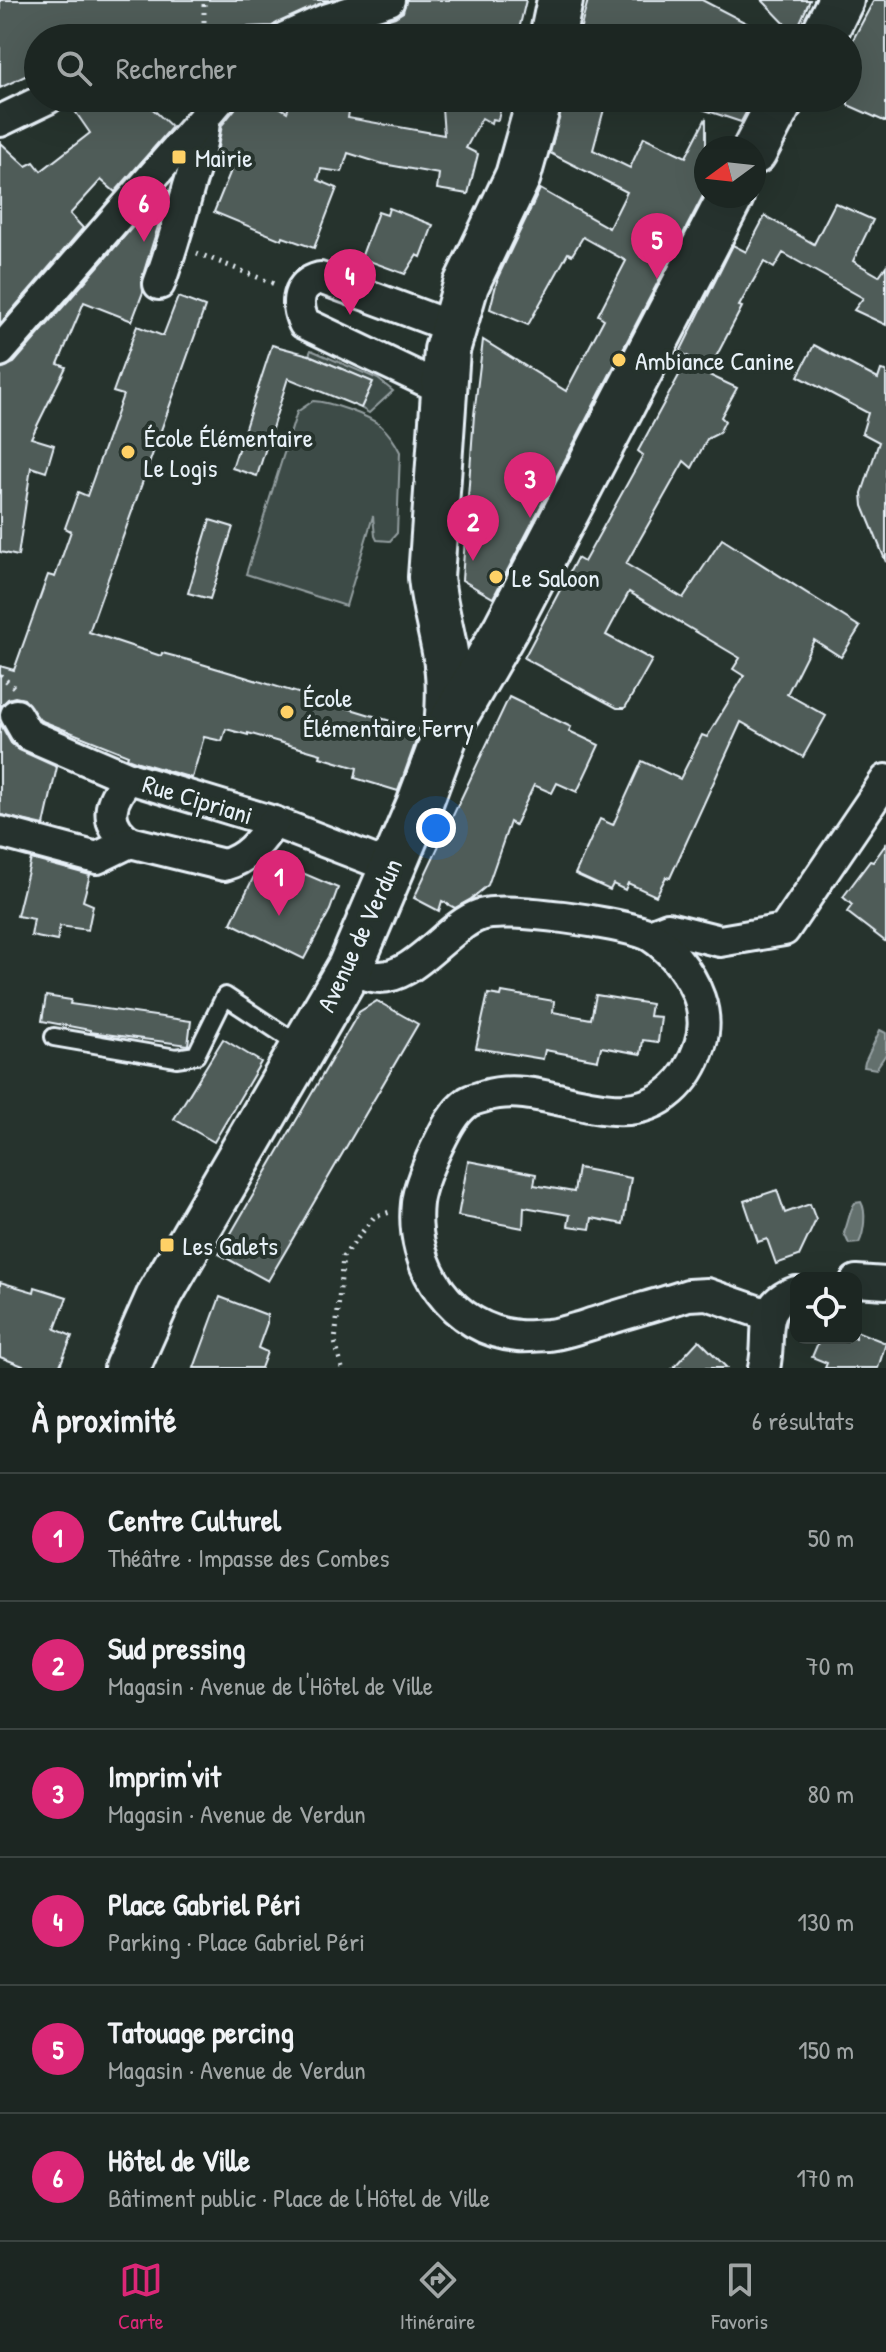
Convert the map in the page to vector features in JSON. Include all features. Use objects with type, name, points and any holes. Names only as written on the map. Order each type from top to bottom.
[{"type":"main road","points":[[555,24],[560,0]]},
{"type":"main road","points":[[829,24],[841,0]]},
{"type":"main road","points":[[447,730],[447,663],[433,601],[431,577],[447,350],[466,285],[518,176],[536,112]]},
{"type":"main road","points":[[762,136],[775,112]]},
{"type":"main road","name":"Avenue de Verdun","points":[[127,1368],[160,1294],[350,967],[419,805],[447,730],[506,628],[725,208]]},
{"type":"main road","points":[[433,601],[443,616],[463,631],[489,633],[506,628]]},
{"type":"street","points":[[316,24],[389,0]]},
{"type":"street","points":[[0,121],[24,110]]},
{"type":"street","points":[[0,351],[209,112]]},
{"type":"street","points":[[159,284],[174,244],[212,112]]},
{"type":"street","points":[[443,389],[304,323],[298,310],[299,294],[309,281],[320,278],[452,327]]},
{"type":"street","name":"Rue Cipriani","points":[[16,715],[27,734],[129,778],[274,822],[391,867]]},
{"type":"street","points":[[129,778],[116,792],[111,815],[118,834],[130,842],[224,865],[238,861],[257,845],[274,822]]},
{"type":"street","points":[[650,935],[668,928],[720,941],[784,930],[886,780]]},
{"type":"street","points":[[0,832],[97,858],[130,842]]},
{"type":"street","points":[[350,967],[374,977],[388,976],[408,968],[479,915],[505,910],[613,925],[650,935],[672,954],[694,981],[702,1007],[703,1038],[695,1062],[680,1083],[660,1101],[635,1109],[603,1109],[518,1093],[497,1092],[469,1101],[450,1122],[429,1162],[417,1202],[418,1248],[431,1281],[455,1309],[485,1328],[519,1337],[558,1334],[688,1295],[707,1294],[768,1315]]},
{"type":"street","points":[[862,1281],[886,1283]]},
{"type":"street","points":[[764,1368],[768,1352],[768,1315],[775,1304],[790,1294]]},
{"type":"lane","points":[[54,1037],[176,1058],[196,1055],[225,996],[303,1047]]},
{"type":"path","points":[[204,0],[204,24]]},
{"type":"path","points":[[174,244],[272,283]]},
{"type":"path","points":[[342,1368],[335,1342],[343,1257],[374,1217],[417,1202]]},
{"type":"shaded area","points":[[311,350],[378,379],[393,391],[369,413],[361,408],[372,382],[309,355]]},
{"type":"shaded area","points":[[313,401],[348,410],[375,422],[389,435],[400,452],[397,533],[390,541],[377,540],[373,516],[346,606],[246,574],[297,412]]},
{"type":"shaded area","points":[[880,1030],[886,1033],[886,1054],[876,1069],[864,1067],[865,1062]]},
{"type":"shaded area","points":[[861,1202],[864,1217],[862,1234],[859,1243],[849,1244],[844,1233],[853,1206]]},
{"type":"building","points":[[0,0],[329,0],[276,24],[24,24],[24,77],[0,88]]},
{"type":"building","points":[[406,0],[526,0],[520,24],[373,24],[403,12]]},
{"type":"building","points":[[588,0],[702,0],[748,24],[582,24]]},
{"type":"building","points":[[762,0],[810,0],[799,24],[785,24]]},
{"type":"building","points":[[874,0],[886,0],[886,122],[862,111],[861,24]]},
{"type":"building","points":[[76,112],[156,112],[172,127],[115,192],[101,180],[70,214],[83,228],[0,324],[0,142],[26,166],[34,162],[41,171],[90,133]]},
{"type":"building","points":[[233,112],[349,112],[348,118],[444,135],[442,112],[500,112],[498,120],[492,119],[491,123],[482,118],[466,148],[478,154],[468,194],[437,189],[439,174],[383,164],[348,153],[342,172],[321,169],[318,180],[337,188],[314,248],[283,237],[282,240],[214,212],[232,168],[216,158],[222,125]]},
{"type":"building","points":[[560,112],[603,112],[593,150],[630,168],[644,137],[686,157],[694,141],[694,208],[697,208],[493,598],[462,580],[474,415],[483,340],[566,391],[604,319],[598,315],[626,261],[583,237],[572,255],[568,253],[528,325],[490,309],[498,277],[540,189],[609,228],[627,192],[550,153]]},
{"type":"building","points":[[711,112],[746,112],[741,122]]},
{"type":"building","points":[[706,118],[706,136],[697,136]]},
{"type":"building","points":[[165,190],[169,191],[142,278],[143,292],[132,321],[84,302],[58,364],[66,367],[31,438],[54,445],[46,472],[31,467],[18,556],[0,552],[0,369],[14,363]]},
{"type":"building","points":[[835,203],[873,220],[853,261],[879,276],[886,266],[886,325],[854,310],[863,298],[783,253],[774,268],[764,262],[707,374],[737,388],[721,417],[725,421],[719,433],[707,439],[692,468],[684,461],[626,564],[683,598],[722,539],[860,627],[841,657],[814,640],[787,694],[826,716],[803,757],[741,722],[670,878],[666,877],[656,896],[628,883],[625,890],[613,884],[610,890],[575,874],[600,819],[613,825],[642,761],[680,779],[702,735],[707,737],[744,676],[733,669],[740,658],[629,592],[606,635],[652,660],[625,708],[617,708],[524,658],[577,558],[584,562],[643,455],[638,451],[689,357],[680,352],[733,245],[746,252],[765,216],[814,244]]},
{"type":"building","points":[[389,208],[433,225],[421,257],[417,255],[405,274],[361,258],[378,212],[387,215]]},
{"type":"building","points":[[178,297],[205,307],[89,632],[161,656],[162,653],[192,661],[420,730],[398,791],[355,778],[357,768],[320,757],[321,754],[226,729],[222,741],[204,737],[192,778],[127,758],[128,755],[40,720],[24,699],[8,699],[0,707],[0,666],[14,670],[48,575],[55,577],[71,531],[65,528],[78,492],[87,496],[123,395],[113,392],[137,326],[163,336]]},
{"type":"building","points":[[272,345],[309,355],[373,382],[361,408],[288,378],[257,476],[232,468]]},
{"type":"building","points":[[814,345],[878,379],[881,370],[886,371],[886,562],[863,506],[862,493],[879,442],[862,433],[868,413],[798,376]]},
{"type":"building","points":[[210,520],[233,527],[210,599],[188,593]]},
{"type":"building","points":[[509,697],[571,727],[569,731],[599,745],[577,792],[557,783],[552,793],[534,785],[515,825],[510,822],[488,885],[455,908],[442,901],[439,911],[414,898]]},
{"type":"building","points":[[0,723],[11,743],[19,750],[57,767],[44,825],[0,815]]},
{"type":"building","points":[[886,844],[886,942],[847,912],[852,905],[843,897]]},
{"type":"building","points":[[31,859],[90,875],[83,901],[93,905],[88,930],[60,926],[57,941],[31,936],[34,919],[17,916]]},
{"type":"building","points":[[263,863],[295,878],[298,871],[338,888],[304,959],[231,923]]},
{"type":"building","points":[[502,992],[554,1001],[553,1012],[591,1019],[596,995],[651,1004],[649,1016],[661,1017],[658,1042],[643,1040],[641,1054],[601,1047],[598,1060],[545,1050],[543,1059],[476,1048],[488,994],[501,996]]},
{"type":"building","points":[[46,996],[71,1000],[70,1004],[191,1021],[188,1045],[90,1032],[42,1021]]},
{"type":"building","points":[[377,1001],[418,1024],[268,1281],[219,1254],[359,1012]]},
{"type":"building","points":[[223,1039],[261,1062],[214,1142],[174,1119]]},
{"type":"building","points":[[468,1161],[536,1174],[534,1185],[574,1192],[578,1168],[631,1178],[623,1224],[592,1218],[590,1229],[568,1226],[570,1215],[524,1207],[523,1228],[458,1216]]},
{"type":"building","points":[[777,1190],[785,1213],[810,1204],[816,1220],[799,1256],[776,1264],[767,1239],[758,1242],[744,1201]]},
{"type":"building","points":[[0,1282],[34,1292],[35,1287],[67,1297],[55,1329],[72,1336],[59,1368],[28,1368],[0,1357]]},
{"type":"building","points":[[220,1297],[267,1315],[258,1348],[267,1352],[261,1368],[194,1368]]},
{"type":"building","points":[[862,1333],[886,1343],[878,1368],[825,1368],[827,1363],[812,1357],[817,1344],[862,1344]]},
{"type":"building","points":[[699,1340],[727,1368],[673,1368]]},
{"type":"place","name":"Mairie","points":[[179,157]]},
{"type":"place","name":"Hôtel de Ville","points":[[144,242]]},
{"type":"place","name":"Tatouage percing","points":[[657,279]]},
{"type":"place","name":"Place Gabriel Péri","points":[[350,315]]},
{"type":"place","name":"Ambiance Canine","points":[[619,360]]},
{"type":"place","name":"École Élémentaire Le Logis","points":[[128,452]]},
{"type":"place","name":"Imprim'vit","points":[[530,518]]},
{"type":"place","name":"Sud pressing","points":[[473,561]]},
{"type":"place","name":"Le Saloon","points":[[496,577]]},
{"type":"place","name":"École Élémentaire Ferry","points":[[287,712]]},
{"type":"place","name":"Centre Culturel","points":[[279,916]]},
{"type":"place","name":"Les Galets","points":[[167,1245]]}]
